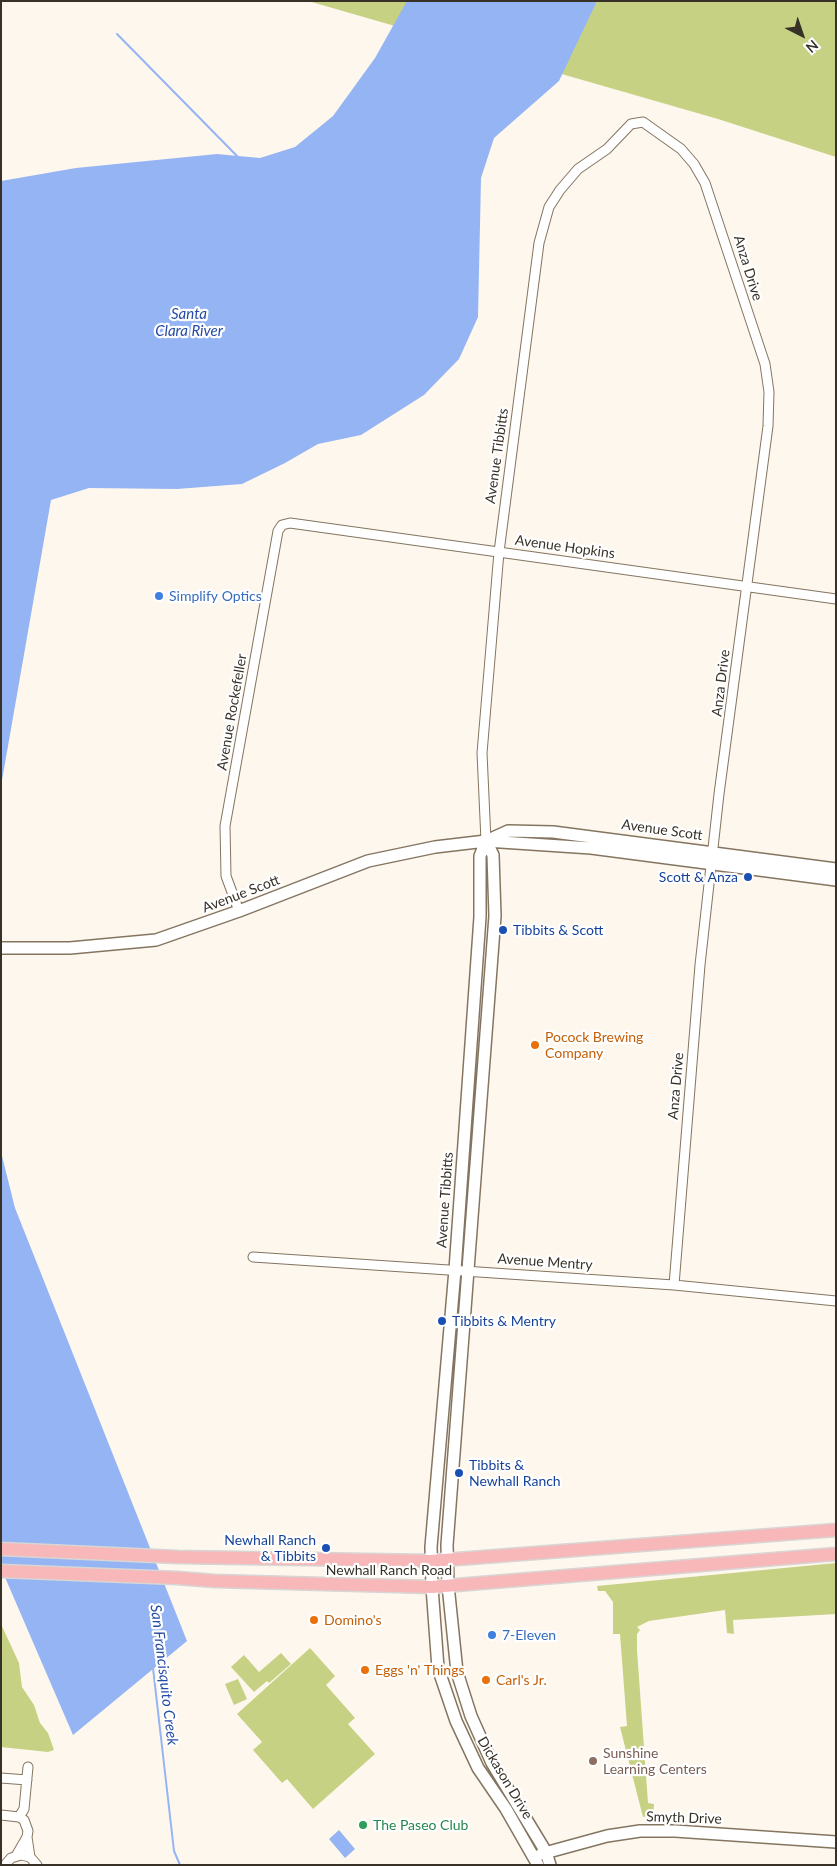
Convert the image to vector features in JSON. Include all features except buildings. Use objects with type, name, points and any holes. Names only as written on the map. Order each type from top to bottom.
[{"type":"main road","name":"Newhall Ranch Road","points":[[1,1549],[178,1557],[432,1561],[836,1530]]},
{"type":"main road","name":"Newhall Ranch Road","points":[[1,1571],[264,1583],[432,1587],[836,1554]]},
{"type":"street","name":"Avenue Tibbitts","points":[[447,1560],[467,1271],[495,916],[493,856],[486,841],[482,753],[499,552],[539,243],[549,207],[560,190],[578,169],[607,149],[631,124],[642,122]]},
{"type":"street","name":"Anza Drive","points":[[642,122],[681,149],[694,164],[705,183],[768,374],[770,401],[710,864],[699,972],[674,1285]]},
{"type":"street","name":"Avenue Hopkins","points":[[290,523],[836,599]]},
{"type":"street","name":"Avenue Rockefeller","points":[[239,911],[226,876],[225,826],[278,531],[282,525],[290,523]]},
{"type":"street","name":"Avenue Scott","points":[[486,841],[508,831],[553,832],[836,869]]},
{"type":"street","name":"Avenue Tibbitts","points":[[432,1561],[480,917],[480,856],[486,841]]},
{"type":"street","name":"Avenue Scott","points":[[1,948],[70,948],[156,940],[239,911],[368,861],[435,847],[486,841],[591,848],[836,880]]},
{"type":"street","name":"Avenue Mentry","points":[[253,1257],[674,1285],[836,1301]]},
{"type":"street","name":"Dickason Drive","points":[[447,1560],[458,1672],[471,1716],[492,1763],[546,1852],[550,1865]]},
{"type":"street","name":"Dickason Drive","points":[[432,1561],[438,1668],[445,1694],[478,1768],[506,1809],[536,1861]]},
{"type":"street","points":[[19,1817],[24,1809],[28,1767]]},
{"type":"street","points":[[1,1778],[27,1780]]},
{"type":"street","points":[[1,1816],[19,1817],[26,1824],[30,1857],[37,1865]]},
{"type":"street","name":"Smyth Drive","points":[[536,1861],[546,1852],[607,1836],[640,1831],[675,1831],[836,1842]]},
{"type":"street","points":[[5,1865],[16,1856],[27,1837]]},
{"type":"street","points":[[16,1856],[30,1857]]},
{"type":"green space","points":[[308,1],[836,1],[836,157],[718,119]]},
{"type":"green space","points":[[836,1563],[836,1614],[733,1620],[734,1634],[727,1633],[725,1610],[649,1621],[637,1627],[640,1630],[637,1634],[637,1650],[648,1803],[654,1804],[653,1815],[643,1817],[620,1727],[627,1726],[620,1634],[613,1634],[613,1602],[605,1591],[598,1591],[597,1586]]},
{"type":"green space","points":[[1,1624],[19,1663],[22,1687],[34,1705],[40,1723],[48,1733],[54,1750],[48,1752],[1,1747]]},
{"type":"green space","points":[[310,1648],[335,1676],[326,1685],[355,1718],[348,1724],[375,1754],[313,1809],[287,1779],[282,1783],[253,1750],[262,1742],[237,1714]]},
{"type":"green space","points":[[281,1653],[291,1664],[269,1683],[267,1681],[254,1692],[231,1667],[244,1655],[259,1672]]},
{"type":"green space","points":[[238,1679],[247,1699],[234,1705],[225,1684]]},
{"type":"water","name":"Santa Clara River","points":[[407,1],[597,1],[559,81],[494,138],[481,178],[478,317],[459,359],[424,395],[361,435],[318,444],[242,484],[177,489],[89,488],[51,500],[1,786],[1,181],[76,168],[217,154],[260,158],[295,147],[333,116],[375,58]]},
{"type":"water","points":[[1,1152],[15,1208],[187,1641],[73,1735],[1,1568]]},
{"type":"water","points":[[339,1830],[355,1849],[345,1858],[329,1839]]},
{"type":"waterway","points":[[117,34],[238,157]]},
{"type":"waterway","name":"San Francisquito Creek","points":[[153,1668],[174,1851],[180,1865]]},
{"type":"place","name":"Simplify Optics","points":[[159,596]]},
{"type":"place","name":"Scott & Anza","points":[[748,877]]},
{"type":"place","name":"Tibbits & Scott","points":[[503,930]]},
{"type":"place","name":"Pocock Brewing Company","points":[[535,1045]]},
{"type":"place","name":"Tibbits & Mentry","points":[[442,1321]]},
{"type":"place","name":"Tibbits & Newhall Ranch","points":[[459,1473]]},
{"type":"place","name":"Newhall Ranch & Tibbits","points":[[326,1548]]},
{"type":"place","name":"Domino's","points":[[314,1620]]},
{"type":"place","name":"7-Eleven","points":[[492,1635]]},
{"type":"place","name":"Eggs 'n' Things","points":[[365,1670]]},
{"type":"place","name":"Carl's Jr.","points":[[486,1680]]},
{"type":"place","name":"Sunshine Learning Centers","points":[[593,1761]]},
{"type":"place","name":"The Paseo Club","points":[[363,1825]]}]
